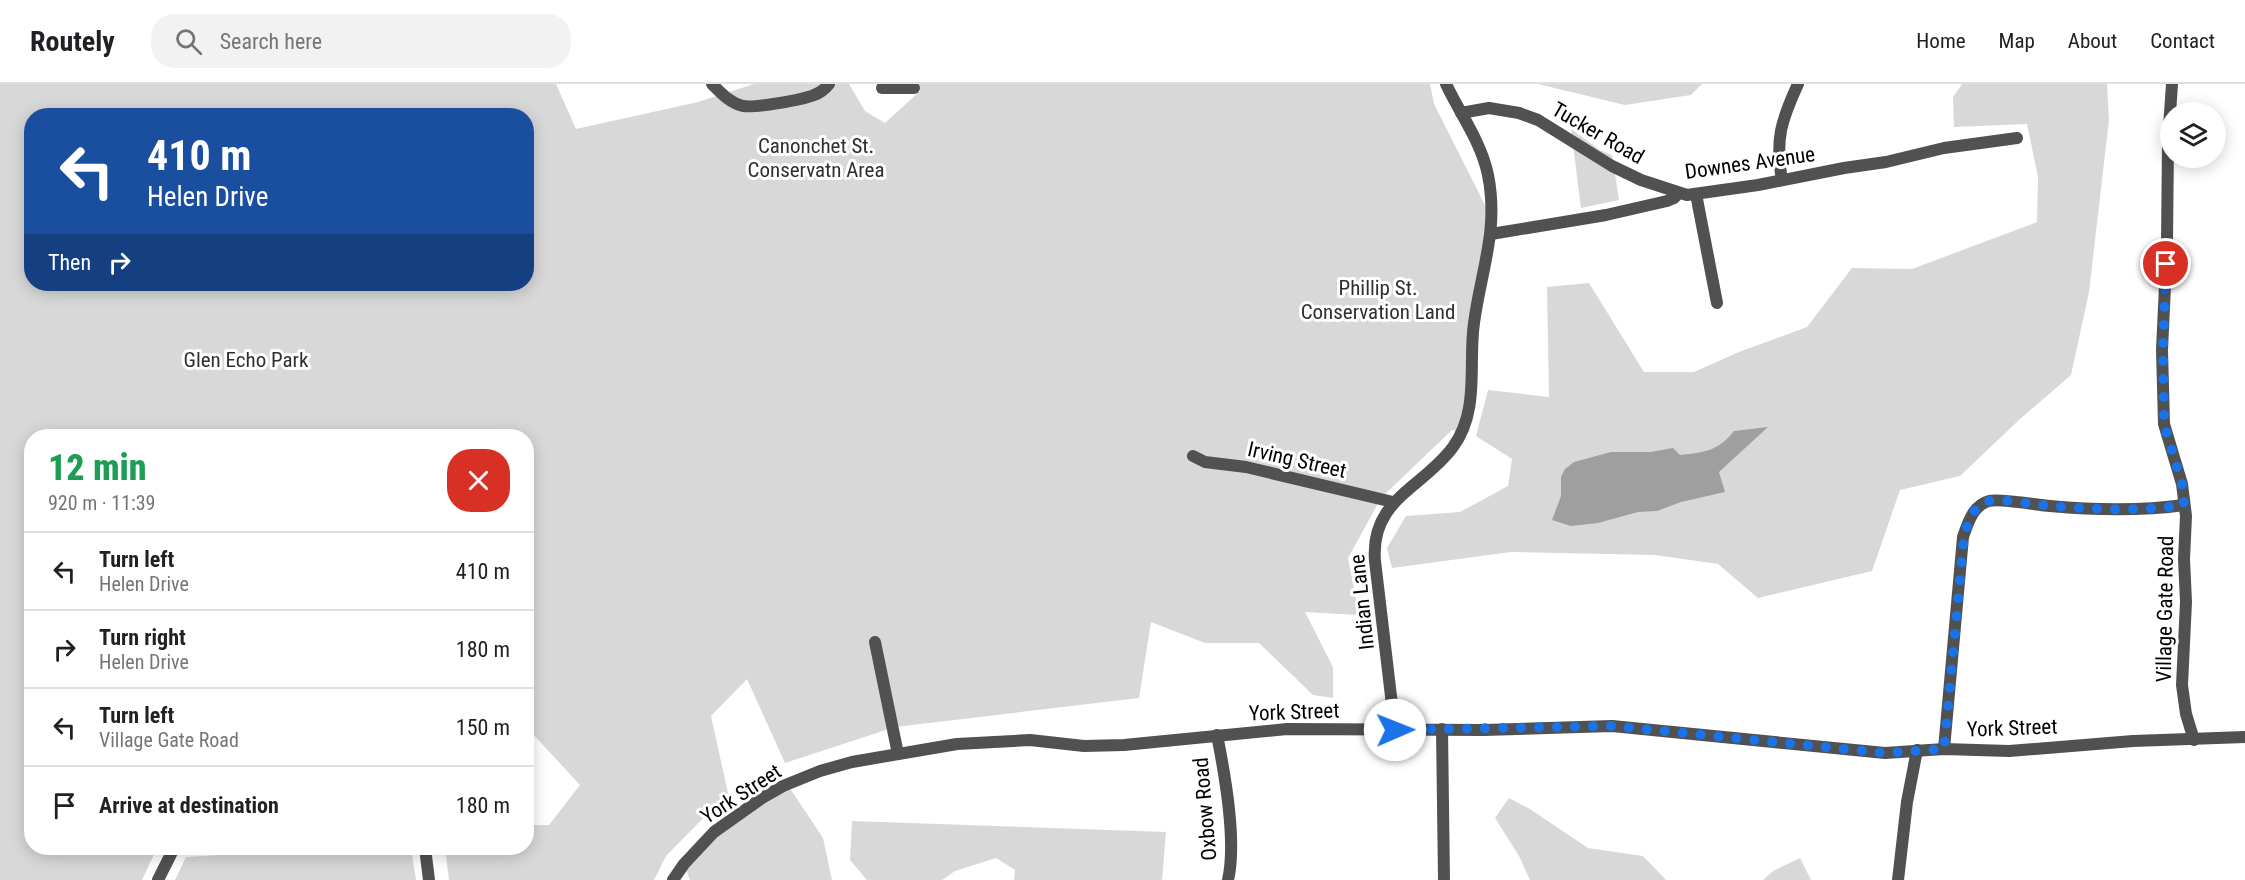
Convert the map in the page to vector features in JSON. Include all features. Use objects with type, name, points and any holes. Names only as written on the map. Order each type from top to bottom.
[{"type":"street","points":[[712,84],[737,104],[750,107],[806,98],[819,93],[829,84]]},
{"type":"street","name":"Indian Lane","points":[[1395,730],[1374,547],[1379,527],[1393,502],[1446,456],[1454,446],[1465,423],[1471,399],[1474,320],[1491,234],[1491,200],[1487,172],[1479,145],[1446,84]]},
{"type":"street","points":[[1782,180],[1778,147],[1782,121],[1798,84]]},
{"type":"street","name":"Village Gate Road","points":[[2172,84],[2168,142],[2163,396],[2164,424],[2182,484],[2184,505],[2186,602],[2182,685],[2186,714],[2194,740]]},
{"type":"street","points":[[882,88],[908,87]]},
{"type":"street","name":"Tucker Road","points":[[1461,113],[1489,108],[1519,113],[1538,120],[1612,166],[1641,180],[1679,192]]},
{"type":"street","name":"Downes Avenue","points":[[1491,234],[1667,201],[1679,192],[1696,194],[1886,162],[1944,148],[2017,138]]},
{"type":"street","points":[[1696,194],[1717,303]]},
{"type":"street","name":"Irving Street","points":[[1193,456],[1205,462],[1246,467],[1393,502]]},
{"type":"street","points":[[1944,749],[1964,537],[1971,515],[1979,506],[1990,500],[2105,508],[2161,509],[2184,505]]},
{"type":"street","points":[[875,642],[898,754]]},
{"type":"street","name":"York Street","points":[[673,880],[684,864],[714,832],[768,794],[799,779],[872,757],[957,744],[1030,740],[1084,746],[1124,745],[1287,729],[1484,730],[1612,726],[1885,753],[1944,749],[2009,751],[2133,741],[2245,737]]},
{"type":"street","points":[[1442,729],[1444,880]]},
{"type":"street","name":"Oxbow Road","points":[[1217,735],[1229,826],[1231,866],[1228,880]]},
{"type":"street","points":[[1898,880],[1907,802],[1917,750]]},
{"type":"street","points":[[158,880],[170,855]]},
{"type":"street","points":[[426,855],[429,880]]},
{"type":"green space","points":[[0,84],[556,84],[576,129],[698,102],[754,84],[849,84],[865,111],[885,123],[920,91],[919,84],[1430,84],[1434,104],[1486,207],[1493,208],[1481,289],[1476,377],[1457,431],[1452,430],[1381,498],[1348,558],[1359,615],[1305,612],[1333,667],[1333,698],[1313,695],[1259,643],[1205,643],[1151,622],[1139,698],[895,727],[785,763],[747,679],[711,716],[728,793],[666,856],[654,880],[449,880],[446,855],[534,855],[534,825],[549,825],[580,785],[534,735],[534,429],[24,429],[24,855],[154,855],[142,880],[0,880]]},
{"type":"green space","points":[[1538,84],[1702,84],[1691,95],[1625,105]]},
{"type":"green space","points":[[1962,84],[2107,84],[2109,120],[2089,292],[2071,375],[1960,476],[1900,490],[1872,571],[1758,598],[1718,564],[1655,555],[1511,552],[1392,568],[1387,548],[1406,516],[1460,512],[1508,486],[1512,459],[1476,436],[1488,390],[1549,397],[1547,287],[1589,283],[1644,372],[1694,372],[1739,352],[1807,327],[1852,268],[1912,269],[2037,222],[2038,177],[2027,124],[1954,127],[1953,97]]},
{"type":"green space","points":[[1571,129],[1600,150],[1612,155],[1619,200],[1581,208]]},
{"type":"green space","points":[[787,784],[823,838],[832,880],[690,880],[684,864],[698,848]]},
{"type":"green space","points":[[1509,798],[1530,809],[1588,848],[1643,856],[1666,880],[1530,880],[1519,856],[1495,818]]},
{"type":"green space","points":[[852,821],[1166,832],[1162,880],[1014,880],[1015,870],[996,858],[955,871],[942,880],[867,880],[850,860]]},
{"type":"green space","points":[[412,855],[416,880],[175,880],[186,857]]},
{"type":"green space","points":[[1800,858],[1811,880],[1763,880],[1773,871]]},
{"type":"shaded area","points":[[1768,427],[1719,472],[1725,492],[1681,502],[1657,511],[1638,512],[1598,523],[1571,526],[1552,520],[1561,496],[1561,477],[1565,469],[1574,462],[1611,452],[1651,452],[1673,448],[1680,455],[1697,453],[1717,447],[1734,431]]},
{"type":"route","points":[[1395,730],[1612,726],[1885,753],[1944,749],[1950,665],[1964,537],[1971,515],[1979,506],[1990,500],[2105,508],[2161,509],[2184,505],[2182,484],[2164,424],[2163,350],[2166,264]]},
{"type":"park label","name":"Canonchet St. Conservatn Area","points":[[816,158]]},
{"type":"park label","name":"Phillip St. Conservation Land","points":[[1378,300]]},
{"type":"park label","name":"Glen Echo Park","points":[[246,360]]}]
